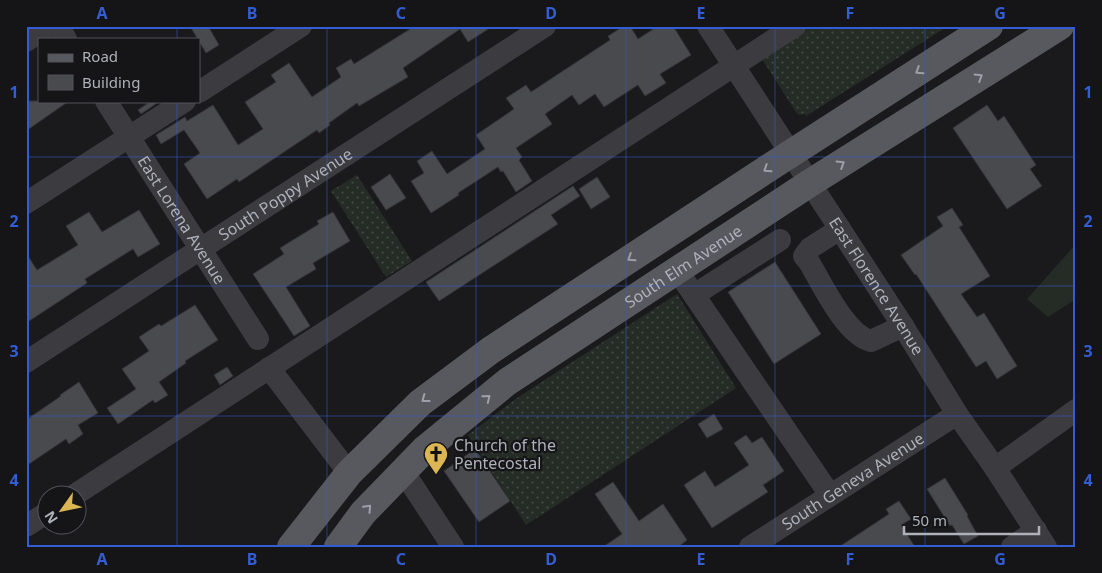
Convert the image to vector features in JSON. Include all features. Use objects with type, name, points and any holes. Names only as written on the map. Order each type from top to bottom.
[{"type":"main road","points":[[291,547],[349,472],[420,403],[490,350],[989,26]]},
{"type":"main road","name":"South Elm Avenue","points":[[338,547],[363,512],[425,449],[506,382],[810,183],[1060,26]]},
{"type":"street","points":[[26,41],[49,26]]},
{"type":"street","points":[[58,26],[65,38]]},
{"type":"street","points":[[200,91],[301,26]]},
{"type":"street","name":"South Poppy Avenue","points":[[26,362],[546,26]]},
{"type":"street","name":"East Florence Avenue","points":[[708,26],[903,326],[957,414],[1041,539]]},
{"type":"street","points":[[88,486],[795,26]]},
{"type":"street","name":"East Lorena Avenue","points":[[107,102],[258,339]]},
{"type":"street","points":[[26,203],[183,102]]},
{"type":"street","points":[[763,214],[780,240],[789,249],[804,256],[809,262],[850,328],[863,339],[871,342],[903,326]]},
{"type":"street","points":[[804,256],[810,248],[840,230]]},
{"type":"street","points":[[694,295],[780,240]]},
{"type":"street","points":[[677,270],[830,495]]},
{"type":"street","points":[[269,368],[349,472]]},
{"type":"street","points":[[995,468],[1076,410]]},
{"type":"street","name":"South Geneva Avenue","points":[[750,547],[957,414]]},
{"type":"street","points":[[403,471],[453,547]]},
{"type":"street","points":[[26,526],[38,518]]},
{"type":"street","points":[[1012,547],[1041,539]]},
{"type":"shaded area","points":[[806,26],[948,26],[806,116],[805,114],[799,115],[796,112],[760,56]]},
{"type":"shaded area","points":[[357,175],[412,261],[386,277],[331,191]]},
{"type":"shaded area","points":[[1076,244],[1076,299],[1048,317],[1027,299]]},
{"type":"shaded area","points":[[677,294],[736,388],[526,525],[468,435],[517,398]]},
{"type":"building","points":[[190,26],[208,26],[219,45],[206,53],[200,43],[200,38],[197,38]]},
{"type":"building","points":[[415,26],[493,26],[468,42],[460,29],[403,68],[408,77],[359,106],[357,103],[329,123],[330,125],[319,133],[317,130],[239,182],[237,179],[207,199],[184,164],[200,153],[184,130],[161,144],[156,135],[185,117],[187,121],[213,105],[238,145],[263,129],[245,102],[276,82],[271,75],[289,63],[312,97],[341,77],[336,68],[351,59],[354,64]]},
{"type":"building","points":[[624,26],[630,26],[638,39],[658,26],[673,26],[691,55],[660,74],[666,83],[645,96],[638,85],[604,107],[595,94],[579,105],[572,95],[545,114],[552,124],[516,148],[522,157],[519,160],[532,181],[516,192],[503,171],[501,172],[498,167],[431,213],[411,181],[424,173],[417,161],[432,151],[447,174],[485,149],[476,135],[514,109],[506,98],[526,85],[531,92],[610,40],[608,36]]},
{"type":"building","points":[[26,101],[68,102],[26,131]]},
{"type":"building","points":[[150,102],[159,102],[141,114],[138,110]]},
{"type":"building","points":[[987,105],[998,121],[1004,116],[1036,165],[1030,169],[1042,186],[1007,209],[953,128]]},
{"type":"building","points":[[390,174],[406,198],[386,210],[371,187]]},
{"type":"building","points":[[597,177],[610,197],[591,209],[579,189]]},
{"type":"building","points":[[573,186],[580,196],[551,215],[558,224],[439,301],[426,282]]},
{"type":"building","points":[[952,208],[963,225],[959,227],[990,276],[961,294],[977,317],[984,313],[1017,366],[997,379],[986,361],[976,367],[916,274],[901,255],[943,226],[937,217]]},
{"type":"building","points":[[139,210],[160,244],[138,257],[133,249],[85,279],[87,283],[26,323],[26,253],[37,270],[78,245],[66,226],[89,212],[102,232]]},
{"type":"building","points":[[333,212],[350,241],[313,263],[316,269],[286,287],[310,326],[294,336],[253,274],[284,254],[280,248],[319,224],[317,221]]},
{"type":"building","points":[[775,262],[821,334],[774,364],[728,292]]},
{"type":"building","points":[[195,305],[218,340],[185,361],[186,363],[159,382],[168,395],[155,403],[153,400],[118,424],[107,408],[136,389],[122,369],[149,351],[139,337]]},
{"type":"building","points":[[227,367],[233,376],[220,385],[214,375]]},
{"type":"building","points":[[79,382],[98,413],[78,425],[83,434],[69,444],[66,439],[26,466],[26,420]]},
{"type":"building","points":[[714,414],[723,429],[707,438],[698,424]]},
{"type":"building","points":[[746,435],[752,443],[762,437],[784,471],[763,485],[768,492],[712,528],[684,485],[705,471],[715,487],[749,465],[734,443]]},
{"type":"building","points":[[475,449],[510,501],[479,522],[444,471]]},
{"type":"building","points":[[945,478],[968,515],[978,536],[964,544],[952,525],[950,526],[927,489]]},
{"type":"building","points":[[613,482],[639,521],[663,504],[687,540],[678,547],[603,547],[622,534],[595,494]]},
{"type":"building","points":[[899,501],[911,519],[901,525],[915,547],[839,547],[889,514],[886,509]]},
{"type":"place","name":"Church of the Pentecostal","points":[[436,475]]}]
